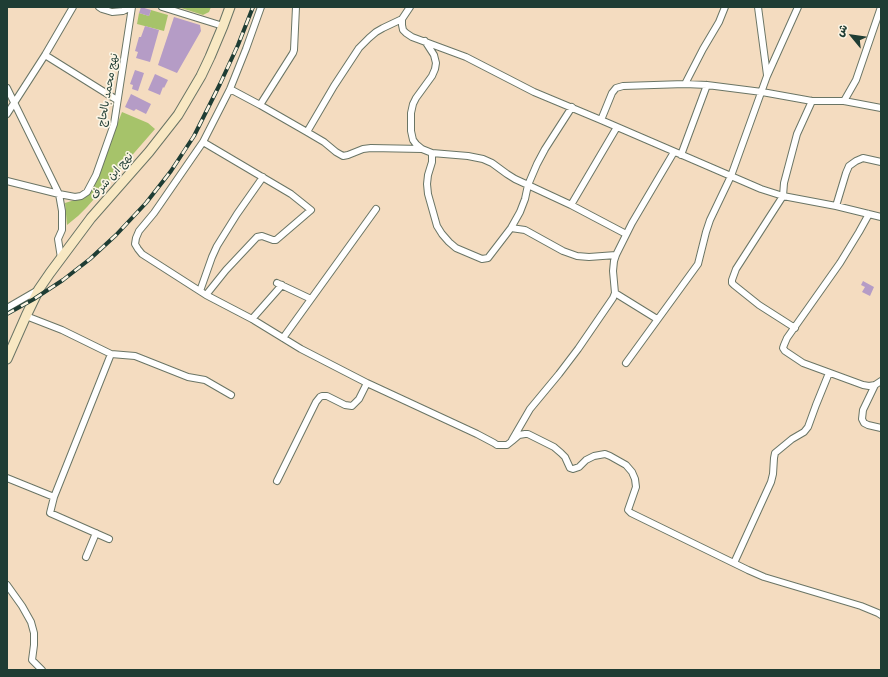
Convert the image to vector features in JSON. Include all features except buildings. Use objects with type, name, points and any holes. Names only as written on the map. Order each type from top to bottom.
[{"type":"main road","name":"نهج ابن شرف","points":[[7,359],[40,289],[61,258],[91,218],[149,152],[178,115],[201,76],[230,7]]},
{"type":"street","points":[[7,114],[45,55],[73,7]]},
{"type":"street","points":[[99,7],[112,12],[123,11],[132,7]]},
{"type":"street","name":"نهج محمد بالحاج","points":[[7,180],[75,197],[81,196],[87,192],[96,175],[114,124],[132,7]]},
{"type":"street","points":[[162,7],[223,26]]},
{"type":"street","points":[[261,7],[230,89],[203,142],[154,213],[139,232],[135,244],[138,250],[206,295],[252,319],[301,349],[367,383],[477,434],[497,445],[508,445],[519,436],[525,434],[534,436],[554,447],[565,457],[570,468],[573,469],[579,467],[590,458],[605,454],[620,461],[632,472],[636,485],[629,508],[630,511],[764,577],[861,606],[881,615]]},
{"type":"street","points":[[260,105],[293,54],[296,7]]},
{"type":"street","points":[[307,132],[334,86],[346,70],[359,48],[376,32],[402,19],[410,7]]},
{"type":"street","points":[[685,84],[703,49],[720,22],[725,7]]},
{"type":"street","points":[[758,7],[767,76]]},
{"type":"street","points":[[626,364],[698,264],[710,220],[731,176],[767,76],[798,7]]},
{"type":"street","points":[[844,101],[856,80],[881,7]]},
{"type":"street","points":[[402,19],[403,30],[406,33],[466,57],[534,92],[761,189],[783,196],[836,206],[881,217]]},
{"type":"street","points":[[425,41],[434,55],[436,63],[432,76],[413,104],[411,113],[411,130],[416,144],[422,149],[432,153],[468,156],[483,159],[492,163],[506,174],[571,205],[626,234]]},
{"type":"street","points":[[45,55],[117,100]]},
{"type":"street","points":[[601,120],[612,93],[616,88],[623,86],[685,84],[707,85],[762,92],[812,101],[844,101],[881,108]]},
{"type":"street","points":[[681,155],[707,85]]},
{"type":"street","points":[[7,88],[59,194],[62,211],[62,230],[58,239],[61,258]]},
{"type":"street","points":[[230,89],[324,142],[343,156],[348,156],[370,148],[422,149]]},
{"type":"street","points":[[795,328],[759,305],[734,285],[732,278],[736,269],[783,196],[784,184],[797,134],[812,101]]},
{"type":"street","points":[[432,153],[432,162],[427,180],[428,194],[442,234],[452,245],[463,252],[482,259],[488,258],[512,228],[520,212],[528,185],[537,164],[572,107]]},
{"type":"street","points":[[571,205],[617,127]]},
{"type":"street","points":[[203,142],[291,194],[311,210],[276,240],[262,236],[257,237],[226,270],[206,295]]},
{"type":"street","points":[[512,441],[530,409],[578,349],[610,303],[615,293],[614,261],[616,255],[626,234],[674,152]]},
{"type":"street","points":[[836,206],[849,166],[863,158],[881,162]]},
{"type":"street","points":[[200,291],[217,246],[263,177]]},
{"type":"street","points":[[283,338],[376,209]]},
{"type":"street","points":[[869,214],[840,263],[788,338],[783,348],[803,363],[863,385],[875,385],[881,381]]},
{"type":"street","points":[[512,228],[525,230],[563,251],[577,256],[589,258],[616,255]]},
{"type":"street","points":[[252,319],[279,284],[311,299]]},
{"type":"street","points":[[7,308],[40,289]]},
{"type":"street","points":[[615,293],[657,319]]},
{"type":"street","points":[[26,316],[62,330],[111,354],[135,356],[188,377],[205,380],[231,395]]},
{"type":"street","points":[[109,539],[50,513],[54,497],[111,354]]},
{"type":"street","points":[[734,563],[771,482],[775,453],[804,432],[808,427],[829,373]]},
{"type":"street","points":[[277,480],[316,402],[322,396],[326,396],[345,405],[352,406],[359,399],[367,383]]},
{"type":"street","points":[[875,385],[863,410],[862,419],[864,423],[868,425],[881,428]]},
{"type":"street","points":[[7,478],[54,497]]},
{"type":"street","points":[[86,557],[96,533]]},
{"type":"street","points":[[7,585],[31,622],[34,633],[32,660],[42,670]]},
{"type":"green space","points":[[178,7],[211,7],[209,12],[203,15]]},
{"type":"green space","points":[[151,10],[168,15],[164,31],[137,24],[139,13],[149,16]]},
{"type":"green space","points":[[122,112],[148,123],[155,129],[87,207],[67,225],[65,203],[88,194],[93,187]]},
{"type":"railway","points":[[7,314],[63,280],[90,259],[116,235],[146,203],[171,171],[194,136],[238,45],[253,7]]}]
